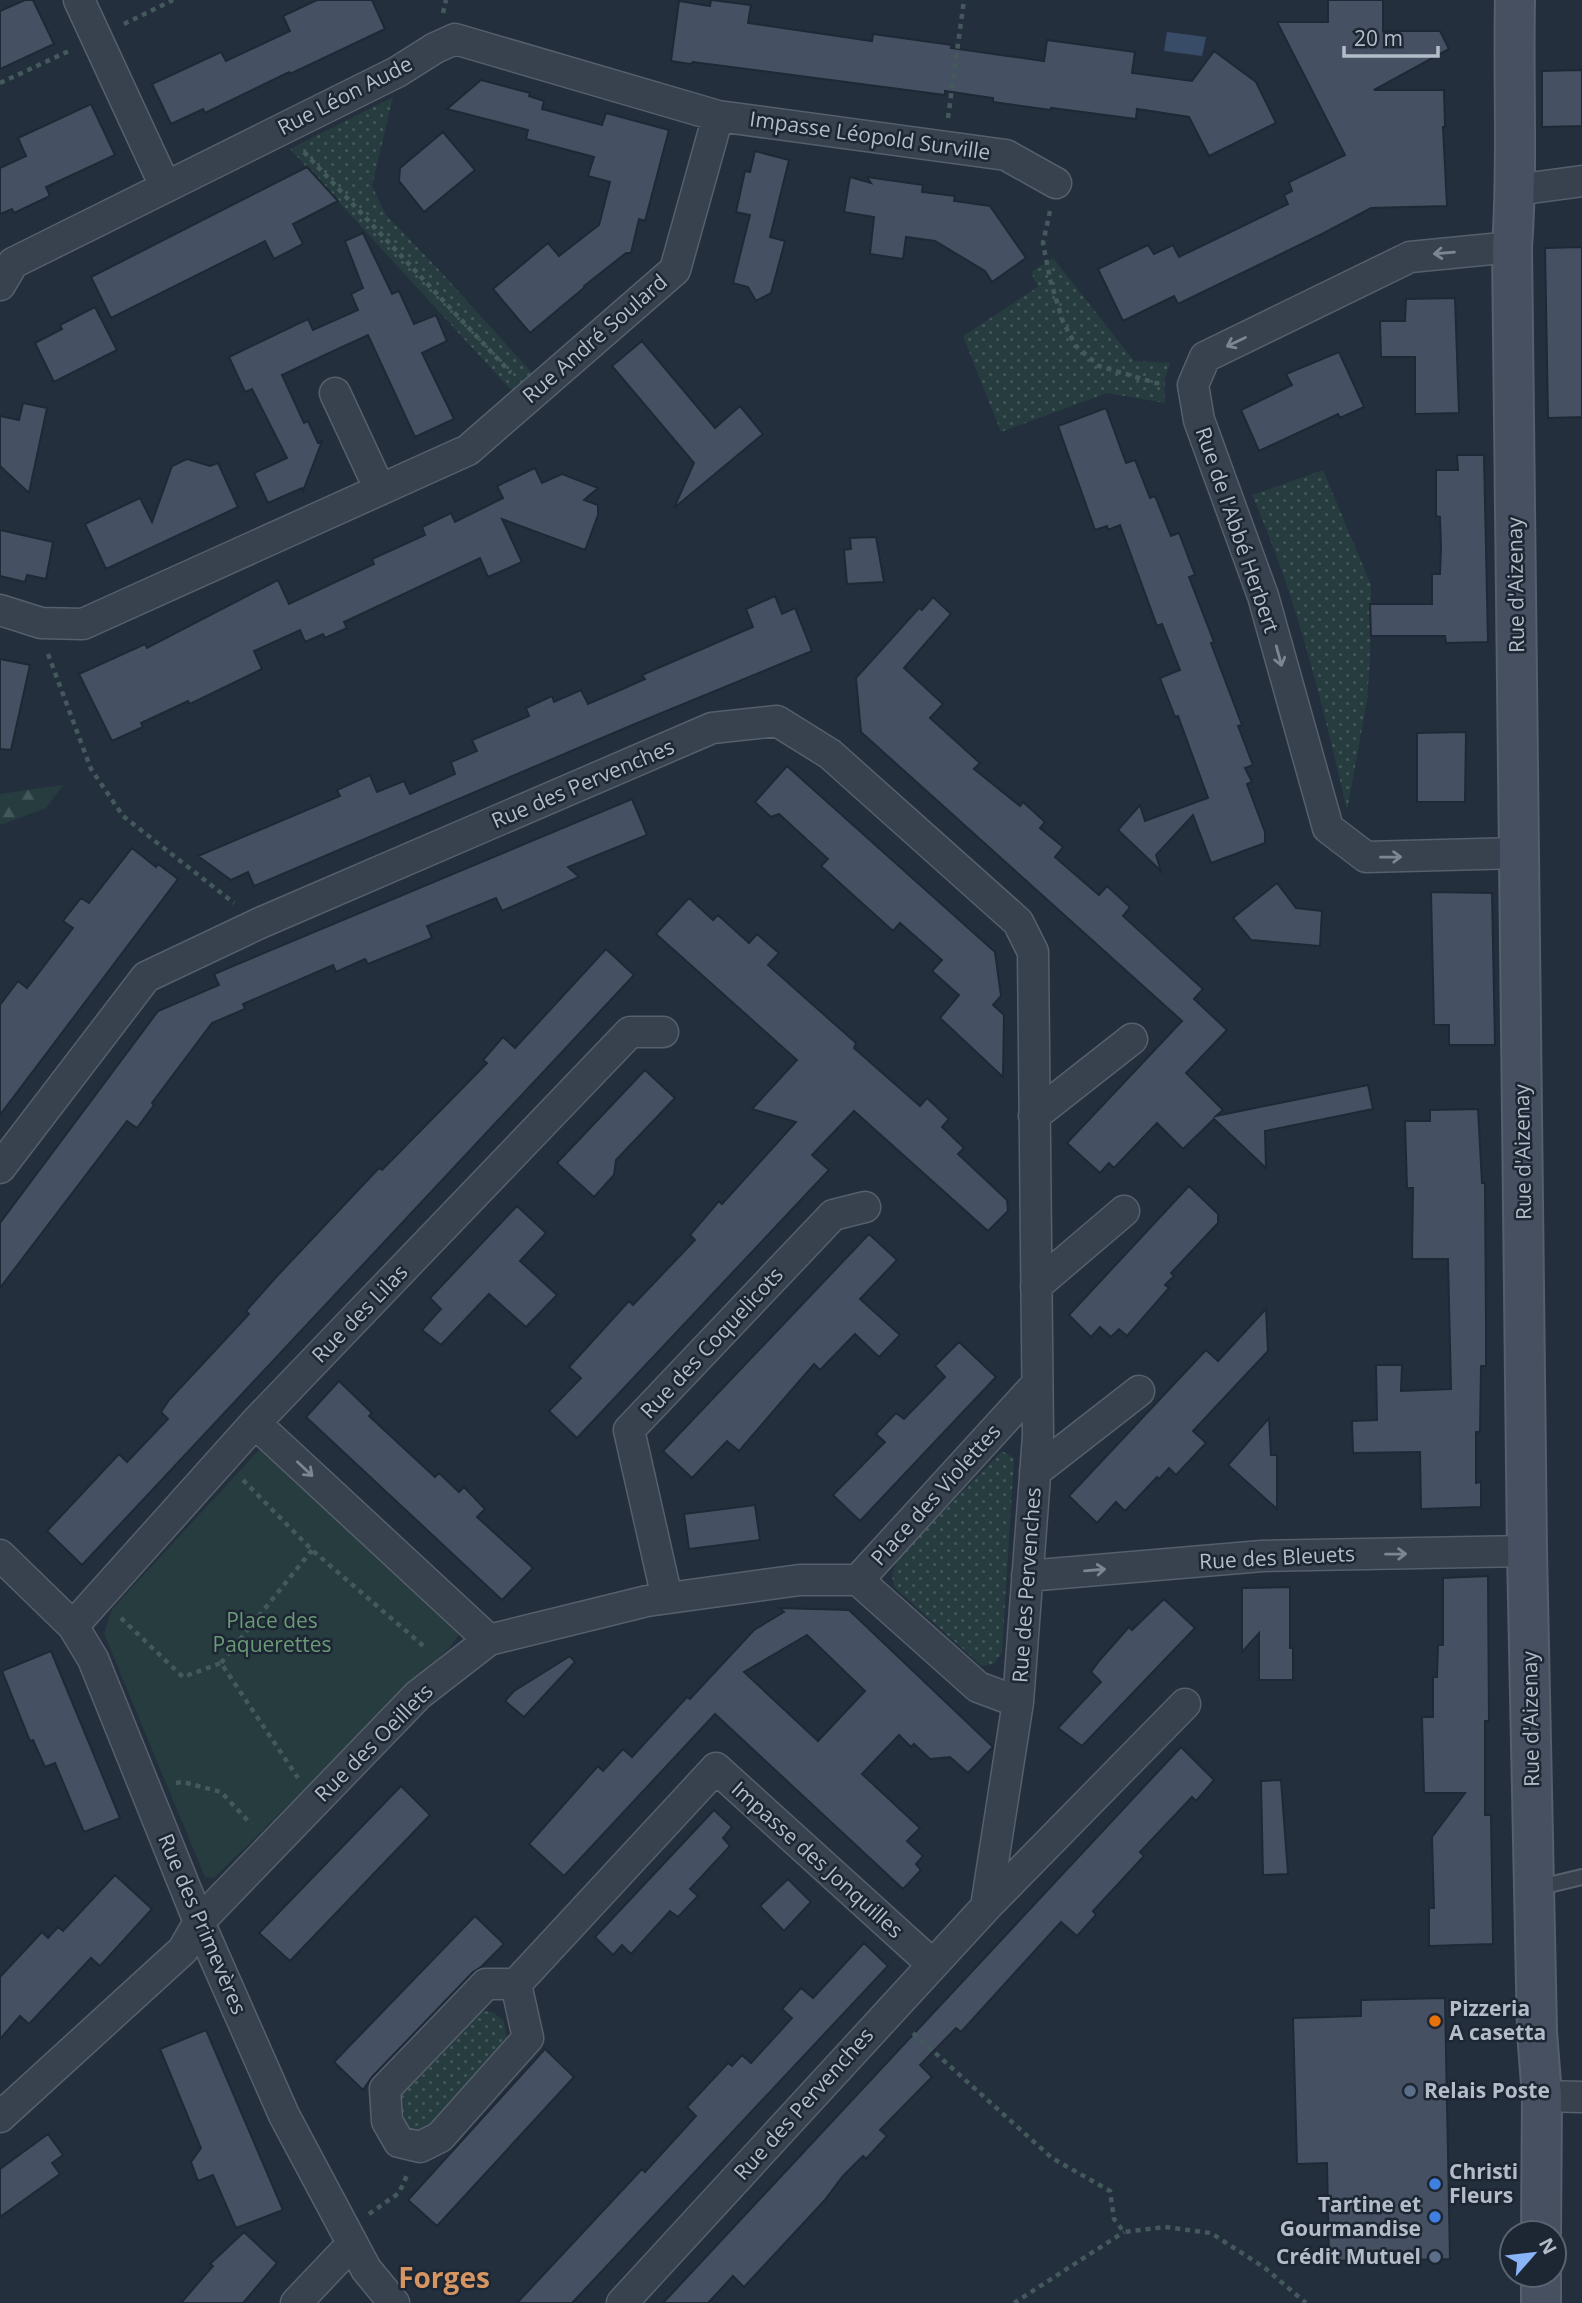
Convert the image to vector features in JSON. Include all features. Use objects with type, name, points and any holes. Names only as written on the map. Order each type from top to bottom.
[{"type":"main road","name":"Rue d'Aizenay","points":[[1502,0],[1513,72]]},
{"type":"main road","name":"Rue d'Aizenay","points":[[1515,0],[1513,72],[1516,190],[1512,247],[1527,1551],[1534,1889],[1542,2096],[1541,2219]]},
{"type":"street","points":[[79,0],[165,186]]},
{"type":"street","name":"Rue Léon Aude","points":[[0,285],[13,263],[397,72],[455,39],[718,116]]},
{"type":"street","name":"Impasse Léopold Surville","points":[[718,116],[1006,155],[1056,183]]},
{"type":"street","name":"Rue André Soulard","points":[[0,610],[41,623],[83,624],[468,450],[675,270],[718,116]]},
{"type":"street","points":[[1516,190],[1582,181]]},
{"type":"street","points":[[1193,385],[1205,357],[1410,257],[1512,247]]},
{"type":"street","name":"Rue de l'Abbé Herbert","points":[[1193,385],[1199,420],[1263,596],[1328,828],[1366,857],[1519,853]]},
{"type":"street","points":[[335,393],[380,490]]},
{"type":"street","name":"Rue des Pervenches","points":[[0,1168],[146,976],[260,923],[712,728],[777,720],[830,754],[1018,922],[1033,952],[1038,1436],[1018,1702],[986,1907]]},
{"type":"street","name":"Rue des Lilas","points":[[73,1626],[255,1423],[630,1032],[663,1032]]},
{"type":"street","points":[[1034,1116],[1132,1039]]},
{"type":"street","name":"Rue des Coquelicots","points":[[667,1598],[629,1430],[833,1215],[865,1207]]},
{"type":"street","points":[[1036,1286],[1124,1211]]},
{"type":"street","name":"Place des Violettes","points":[[1018,1702],[978,1687],[858,1580],[1037,1384]]},
{"type":"street","name":"Rue des Pervenches","points":[[1035,1472],[1139,1391]]},
{"type":"street","points":[[255,1423],[489,1640]]},
{"type":"street","name":"Rue des Bleuets","points":[[1027,1576],[1262,1556],[1527,1551]]},
{"type":"street","name":"Rue des Primevères","points":[[0,1555],[73,1626],[93,1659],[199,1922],[284,2115],[366,2269],[394,2303]]},
{"type":"street","name":"Rue des Oeillets","points":[[0,2117],[183,1950],[199,1922],[418,1695],[489,1640],[647,1601],[800,1580],[858,1580]]},
{"type":"street","name":"Rue des Pervenches","points":[[622,2303],[932,1964],[1185,1704]]},
{"type":"street","name":"Impasse des Jonquilles","points":[[524,1976],[716,1768],[932,1964]]},
{"type":"street","points":[[524,1976],[528,2038],[440,2137],[420,2147],[400,2141],[387,2121],[385,2089],[486,1984],[524,1976]]},
{"type":"street","points":[[1542,2096],[1582,2097]]},
{"type":"street","points":[[296,2303],[352,2244]]},
{"type":"lane","points":[[1534,1889],[1582,1877]]},
{"type":"path","points":[[944,146],[964,0]]},
{"type":"path","points":[[282,129],[532,395]]},
{"type":"path","points":[[1056,183],[1043,243],[1060,311],[1076,346],[1099,366],[1156,383],[1193,385]]},
{"type":"path","points":[[41,623],[49,658],[91,769],[123,816],[260,923]]},
{"type":"path","points":[[223,1460],[312,1550],[451,1670]]},
{"type":"path","points":[[100,1596],[183,1677],[221,1663],[312,1550]]},
{"type":"path","points":[[221,1663],[316,1801]]},
{"type":"path","points":[[144,1786],[183,1782],[221,1792],[272,1846]]},
{"type":"path","points":[[888,2011],[1052,2158],[1110,2191],[1114,2219],[1124,2232]]},
{"type":"path","points":[[368,2215],[398,2193],[420,2147]]},
{"type":"path","points":[[1014,2303],[1124,2232],[1165,2227],[1211,2233],[1265,2268],[1307,2303]]},
{"type":"green space","points":[[393,97],[372,186],[386,215],[533,374],[511,390],[290,149]]},
{"type":"green space","points":[[1053,258],[1134,361],[1170,363],[1164,381],[1165,403],[1107,393],[1001,432],[963,336],[1038,287],[1031,272]]},
{"type":"green space","points":[[1323,470],[1371,585],[1367,701],[1347,811],[1307,650],[1282,572],[1252,495]]},
{"type":"green space","points":[[63,785],[46,808],[0,825],[0,794]]},
{"type":"green space","name":"Place des Paquerettes","points":[[272,1447],[463,1629],[449,1648],[214,1878],[205,1877],[104,1634],[112,1609],[258,1451]]},
{"type":"green space","points":[[1002,1451],[1014,1458],[1002,1652],[994,1664],[982,1666],[894,1587],[892,1575],[897,1559]]},
{"type":"green space","points":[[475,2010],[493,2012],[504,2021],[507,2041],[426,2131],[412,2131],[400,2117],[395,2101]]},
{"type":"water","points":[[1167,32],[1206,37],[1202,56],[1164,51]]},
{"type":"building","points":[[25,0],[33,0],[54,44],[0,69],[0,11]]},
{"type":"building","points":[[317,0],[372,0],[385,29],[205,113],[203,109],[171,124],[152,84],[221,52],[226,61],[290,31],[283,16]]},
{"type":"building","points":[[711,0],[751,5],[748,23],[872,41],[873,34],[1044,61],[1047,40],[1135,52],[1132,73],[1192,81],[1214,51],[1256,82],[1276,123],[1209,156],[1189,117],[1137,109],[1136,119],[1051,110],[993,102],[993,98],[945,91],[945,95],[671,61],[679,1],[710,6]]},
{"type":"building","points":[[1328,0],[1383,0],[1383,31],[1440,31],[1449,49],[1374,90],[1444,90],[1447,206],[1371,208],[1178,304],[1174,296],[1123,321],[1098,269],[1148,245],[1154,254],[1173,245],[1179,257],[1288,204],[1284,195],[1292,191],[1289,182],[1345,155],[1277,22],[1328,22]]},
{"type":"building","points":[[1582,70],[1582,126],[1542,127],[1542,71]]},
{"type":"building","points":[[481,80],[530,93],[529,96],[544,101],[542,109],[602,125],[606,113],[669,130],[645,221],[639,219],[631,253],[626,253],[584,286],[530,333],[493,289],[548,243],[559,256],[599,225],[610,182],[588,176],[594,157],[526,139],[528,130],[447,109]]},
{"type":"building","points":[[91,104],[115,155],[46,187],[50,196],[14,213],[12,209],[0,214],[0,168],[26,156],[18,138]]},
{"type":"building","points":[[443,132],[475,170],[424,212],[399,181],[400,168]]},
{"type":"building","points":[[755,151],[789,160],[770,237],[785,241],[771,293],[756,301],[748,287],[733,283],[750,215],[736,212],[745,171],[750,172]]},
{"type":"building","points":[[307,167],[338,201],[293,224],[303,244],[274,259],[265,241],[111,318],[91,277]]},
{"type":"building","points":[[850,177],[871,183],[867,177],[923,185],[922,192],[955,196],[954,201],[990,206],[1026,258],[992,282],[985,271],[935,241],[906,237],[903,259],[870,254],[874,217],[844,212]]},
{"type":"building","points":[[363,233],[392,294],[399,291],[414,324],[436,315],[447,341],[422,353],[454,419],[415,437],[368,335],[282,375],[304,423],[308,421],[318,443],[322,441],[303,491],[302,488],[268,503],[254,473],[287,458],[252,389],[245,392],[229,357],[308,319],[313,330],[358,310],[351,294],[363,288],[345,241]]},
{"type":"building","points":[[1582,247],[1582,417],[1548,418],[1545,248]]},
{"type":"building","points":[[1455,298],[1459,413],[1415,414],[1415,357],[1381,357],[1380,321],[1405,321],[1406,299]]},
{"type":"building","points":[[95,307],[117,350],[54,382],[35,343],[62,329],[60,325]]},
{"type":"building","points":[[642,341],[715,428],[740,406],[763,434],[674,508],[694,463],[612,366]]},
{"type":"building","points":[[1339,352],[1364,407],[1340,418],[1338,414],[1259,451],[1241,410],[1292,385],[1286,374]]},
{"type":"building","points":[[23,403],[47,408],[29,493],[0,466],[0,416],[19,420]]},
{"type":"building","points":[[1106,408],[1126,463],[1135,460],[1150,498],[1155,496],[1171,536],[1179,533],[1195,575],[1189,577],[1214,642],[1211,643],[1242,725],[1238,726],[1253,765],[1245,768],[1252,782],[1247,784],[1265,832],[1265,843],[1211,863],[1193,815],[1156,855],[1161,871],[1118,830],[1140,805],[1145,821],[1208,798],[1178,716],[1175,717],[1160,678],[1180,670],[1162,624],[1157,626],[1120,525],[1108,530],[1107,526],[1095,530],[1058,426]]},
{"type":"building","points":[[1457,455],[1484,455],[1488,642],[1446,643],[1445,636],[1371,636],[1370,604],[1432,604],[1432,574],[1440,574],[1441,547],[1440,517],[1436,516],[1436,470],[1458,470]]},
{"type":"building","points":[[187,459],[210,466],[218,463],[238,507],[106,569],[85,524],[140,498],[152,522],[172,466]]},
{"type":"building","points":[[535,468],[542,483],[562,474],[598,488],[584,500],[598,505],[598,515],[585,550],[502,519],[522,562],[488,577],[480,558],[344,622],[347,628],[325,638],[323,634],[305,642],[300,630],[254,651],[262,669],[190,704],[188,701],[141,723],[143,727],[112,741],[79,674],[145,644],[147,648],[278,580],[289,604],[374,564],[372,559],[425,535],[422,527],[451,513],[455,522],[503,498],[497,486]]},
{"type":"building","points":[[0,530],[53,542],[46,579],[27,575],[25,582],[0,576]]},
{"type":"building","points":[[876,537],[884,582],[847,584],[844,550],[851,549],[850,538]]},
{"type":"building","points":[[775,596],[782,614],[795,608],[812,651],[254,886],[248,872],[231,880],[198,856],[340,796],[337,790],[370,775],[377,792],[404,781],[410,794],[455,774],[451,762],[477,751],[472,740],[529,716],[526,708],[552,696],[554,702],[581,690],[588,704],[645,679],[642,675],[753,627],[746,609]]},
{"type":"building","points":[[933,597],[951,614],[904,668],[943,704],[930,718],[980,763],[974,769],[1020,806],[1023,802],[1045,822],[1040,828],[1063,847],[1055,857],[1099,895],[1107,886],[1130,907],[1123,916],[1203,989],[1194,999],[1227,1030],[1186,1073],[1223,1110],[1216,1116],[1368,1085],[1373,1109],[1265,1131],[1266,1168],[1214,1119],[1183,1149],[1157,1123],[1114,1168],[1109,1163],[1100,1173],[1067,1143],[1182,1021],[861,732],[856,678],[919,608],[922,610]]},
{"type":"building","points":[[0,659],[30,665],[11,750],[0,749]]},
{"type":"building","points":[[1466,732],[1465,802],[1417,802],[1417,733]]},
{"type":"building","points":[[787,766],[995,952],[1001,996],[993,1005],[1004,1015],[1003,1077],[940,1018],[959,995],[932,971],[942,960],[900,923],[893,931],[821,866],[828,859],[779,814],[771,817],[755,802]]},
{"type":"building","points":[[632,799],[647,835],[568,867],[579,877],[502,911],[496,898],[427,926],[432,938],[368,964],[365,959],[336,972],[333,965],[243,1004],[245,1009],[212,1023],[152,1103],[154,1105],[137,1128],[127,1121],[0,1288],[0,1223],[158,1011],[219,985],[214,974]]},
{"type":"building","points":[[132,848],[156,867],[158,864],[178,879],[0,1115],[0,1005],[18,981],[27,988],[73,928],[63,921],[81,898],[89,903]]},
{"type":"building","points":[[1277,883],[1296,908],[1322,911],[1320,946],[1251,940],[1233,918]]},
{"type":"building","points":[[1431,892],[1492,893],[1495,1045],[1449,1045],[1449,1025],[1434,1025]]},
{"type":"building","points":[[689,898],[713,920],[718,915],[749,943],[757,934],[779,953],[768,965],[856,1043],[854,1048],[920,1106],[927,1098],[949,1119],[942,1127],[964,1148],[958,1154],[1007,1200],[1008,1211],[988,1231],[854,1111],[812,1155],[829,1170],[577,1438],[549,1411],[581,1378],[569,1367],[629,1301],[633,1305],[695,1240],[690,1235],[719,1201],[722,1204],[796,1122],[752,1109],[797,1060],[656,934]]},
{"type":"building","points":[[606,949],[634,975],[82,1565],[47,1531],[119,1454],[127,1462],[168,1419],[161,1412],[169,1400],[249,1314],[246,1311],[379,1168],[382,1170],[487,1063],[483,1060],[503,1037],[515,1048]]},
{"type":"building","points":[[645,1070],[675,1098],[616,1160],[614,1175],[594,1197],[557,1163]]},
{"type":"building","points":[[1478,1109],[1482,1183],[1485,1183],[1486,1366],[1481,1366],[1480,1432],[1476,1432],[1476,1483],[1481,1482],[1481,1507],[1421,1509],[1420,1452],[1353,1453],[1352,1421],[1377,1420],[1376,1365],[1402,1365],[1401,1391],[1451,1389],[1448,1259],[1412,1259],[1413,1188],[1407,1188],[1405,1121],[1430,1121],[1430,1110]]},
{"type":"building","points":[[1189,1186],[1218,1214],[1218,1223],[1171,1273],[1174,1276],[1165,1285],[1169,1288],[1127,1336],[1119,1329],[1111,1337],[1100,1327],[1091,1337],[1069,1315]]},
{"type":"building","points":[[517,1206],[546,1233],[520,1261],[557,1295],[526,1327],[489,1294],[441,1345],[422,1330],[441,1309],[430,1298]]},
{"type":"building","points":[[869,1234],[897,1260],[860,1299],[900,1335],[879,1357],[855,1334],[820,1370],[814,1364],[739,1451],[727,1441],[692,1478],[663,1451]]},
{"type":"building","points":[[1266,1309],[1268,1351],[1193,1431],[1206,1443],[1176,1475],[1169,1468],[1125,1511],[1116,1502],[1097,1523],[1069,1496],[1206,1350],[1218,1361]]},
{"type":"building","points":[[959,1342],[996,1377],[860,1521],[833,1495],[885,1442],[876,1434],[896,1413],[904,1419],[945,1377],[935,1366]]},
{"type":"building","points":[[339,1381],[372,1413],[369,1416],[435,1477],[439,1473],[459,1492],[464,1487],[485,1509],[477,1517],[533,1568],[502,1600],[306,1417]]},
{"type":"building","points":[[1269,1418],[1271,1455],[1277,1455],[1277,1509],[1228,1465]]},
{"type":"building","points":[[755,1505],[760,1540],[689,1549],[684,1514]]},
{"type":"building","points":[[1488,1576],[1489,1721],[1485,1721],[1485,1815],[1491,1815],[1493,1944],[1429,1946],[1429,1908],[1434,1908],[1432,1837],[1465,1793],[1424,1793],[1422,1717],[1433,1717],[1433,1677],[1437,1677],[1438,1645],[1443,1645],[1443,1578]]},
{"type":"building","points":[[1290,1587],[1293,1680],[1259,1680],[1259,1633],[1242,1652],[1242,1588]]},
{"type":"building","points":[[1164,1599],[1195,1628],[1082,1746],[1058,1728],[1101,1682],[1091,1672],[1099,1661],[1129,1627],[1132,1630]]},
{"type":"building","points":[[779,1608],[849,1610],[993,1747],[968,1773],[950,1757],[930,1759],[914,1744],[911,1747],[899,1735],[862,1774],[920,1828],[907,1841],[923,1856],[916,1864],[921,1870],[903,1889],[715,1714],[564,1876],[529,1844],[598,1766],[603,1771],[623,1749],[632,1757],[754,1630],[784,1612]],"holes":[[[807,1635],[865,1691],[818,1741],[744,1672]]]},
{"type":"building","points":[[51,1651],[120,1818],[84,1832],[55,1763],[45,1767],[33,1740],[30,1741],[2,1671]]},
{"type":"building","points":[[570,1656],[575,1662],[524,1717],[505,1701],[514,1691]]},
{"type":"building","points":[[1181,1747],[1214,1780],[1196,1801],[1192,1797],[1140,1852],[1144,1856],[1093,1911],[1096,1915],[1077,1936],[1061,1922],[961,2032],[956,2028],[920,2065],[932,2077],[880,2130],[887,2136],[866,2159],[863,2156],[843,2176],[824,2201],[744,2287],[733,2276],[708,2303],[663,2303]]},
{"type":"building","points":[[1281,1780],[1288,1874],[1263,1875],[1261,1781]]},
{"type":"building","points":[[401,1786],[430,1815],[290,1961],[259,1933]]},
{"type":"building","points":[[714,1810],[732,1827],[723,1838],[730,1846],[690,1889],[698,1896],[678,1917],[670,1911],[631,1954],[622,1945],[613,1955],[595,1937]]},
{"type":"building","points":[[115,1875],[152,1909],[100,1966],[91,1958],[29,2024],[20,2016],[0,2039],[0,1977],[42,1932],[48,1938],[58,1927],[63,1931]]},
{"type":"building","points":[[788,1879],[811,1902],[784,1931],[760,1906]]},
{"type":"building","points":[[475,1916],[504,1944],[473,1972],[372,2077],[363,2090],[334,2062]]},
{"type":"building","points":[[864,1943],[888,1966],[572,2303],[517,2303],[642,2169],[645,2172],[696,2116],[687,2107],[728,2063],[732,2066],[742,2055],[751,2063],[792,2018],[782,2009],[801,1988],[813,1998]]},
{"type":"building","points":[[1445,1998],[1450,2259],[1329,2261],[1327,2163],[1297,2164],[1293,2018],[1361,2016],[1361,2000]]},
{"type":"building","points":[[206,2030],[283,2210],[236,2228],[213,2175],[198,2181],[191,2162],[201,2148],[160,2049]]},
{"type":"building","points":[[545,2049],[574,2077],[437,2226],[408,2200]]},
{"type":"building","points":[[48,2134],[63,2155],[52,2163],[60,2174],[0,2217],[0,2169]]},
{"type":"building","points":[[244,2232],[277,2263],[243,2303],[181,2303],[213,2266],[210,2264]]},
{"type":"place","name":"Pizzeria A casetta","points":[[1435,2021]]},
{"type":"place","name":"Relais Poste","points":[[1410,2091]]},
{"type":"place","name":"Christi Fleurs","points":[[1435,2184]]},
{"type":"place","name":"Tartine et Gourmandise","points":[[1435,2217]]},
{"type":"place","name":"Crédit Mutuel","points":[[1435,2257]]},
{"type":"district","name":"Forges","points":[[444,2278]]}]
